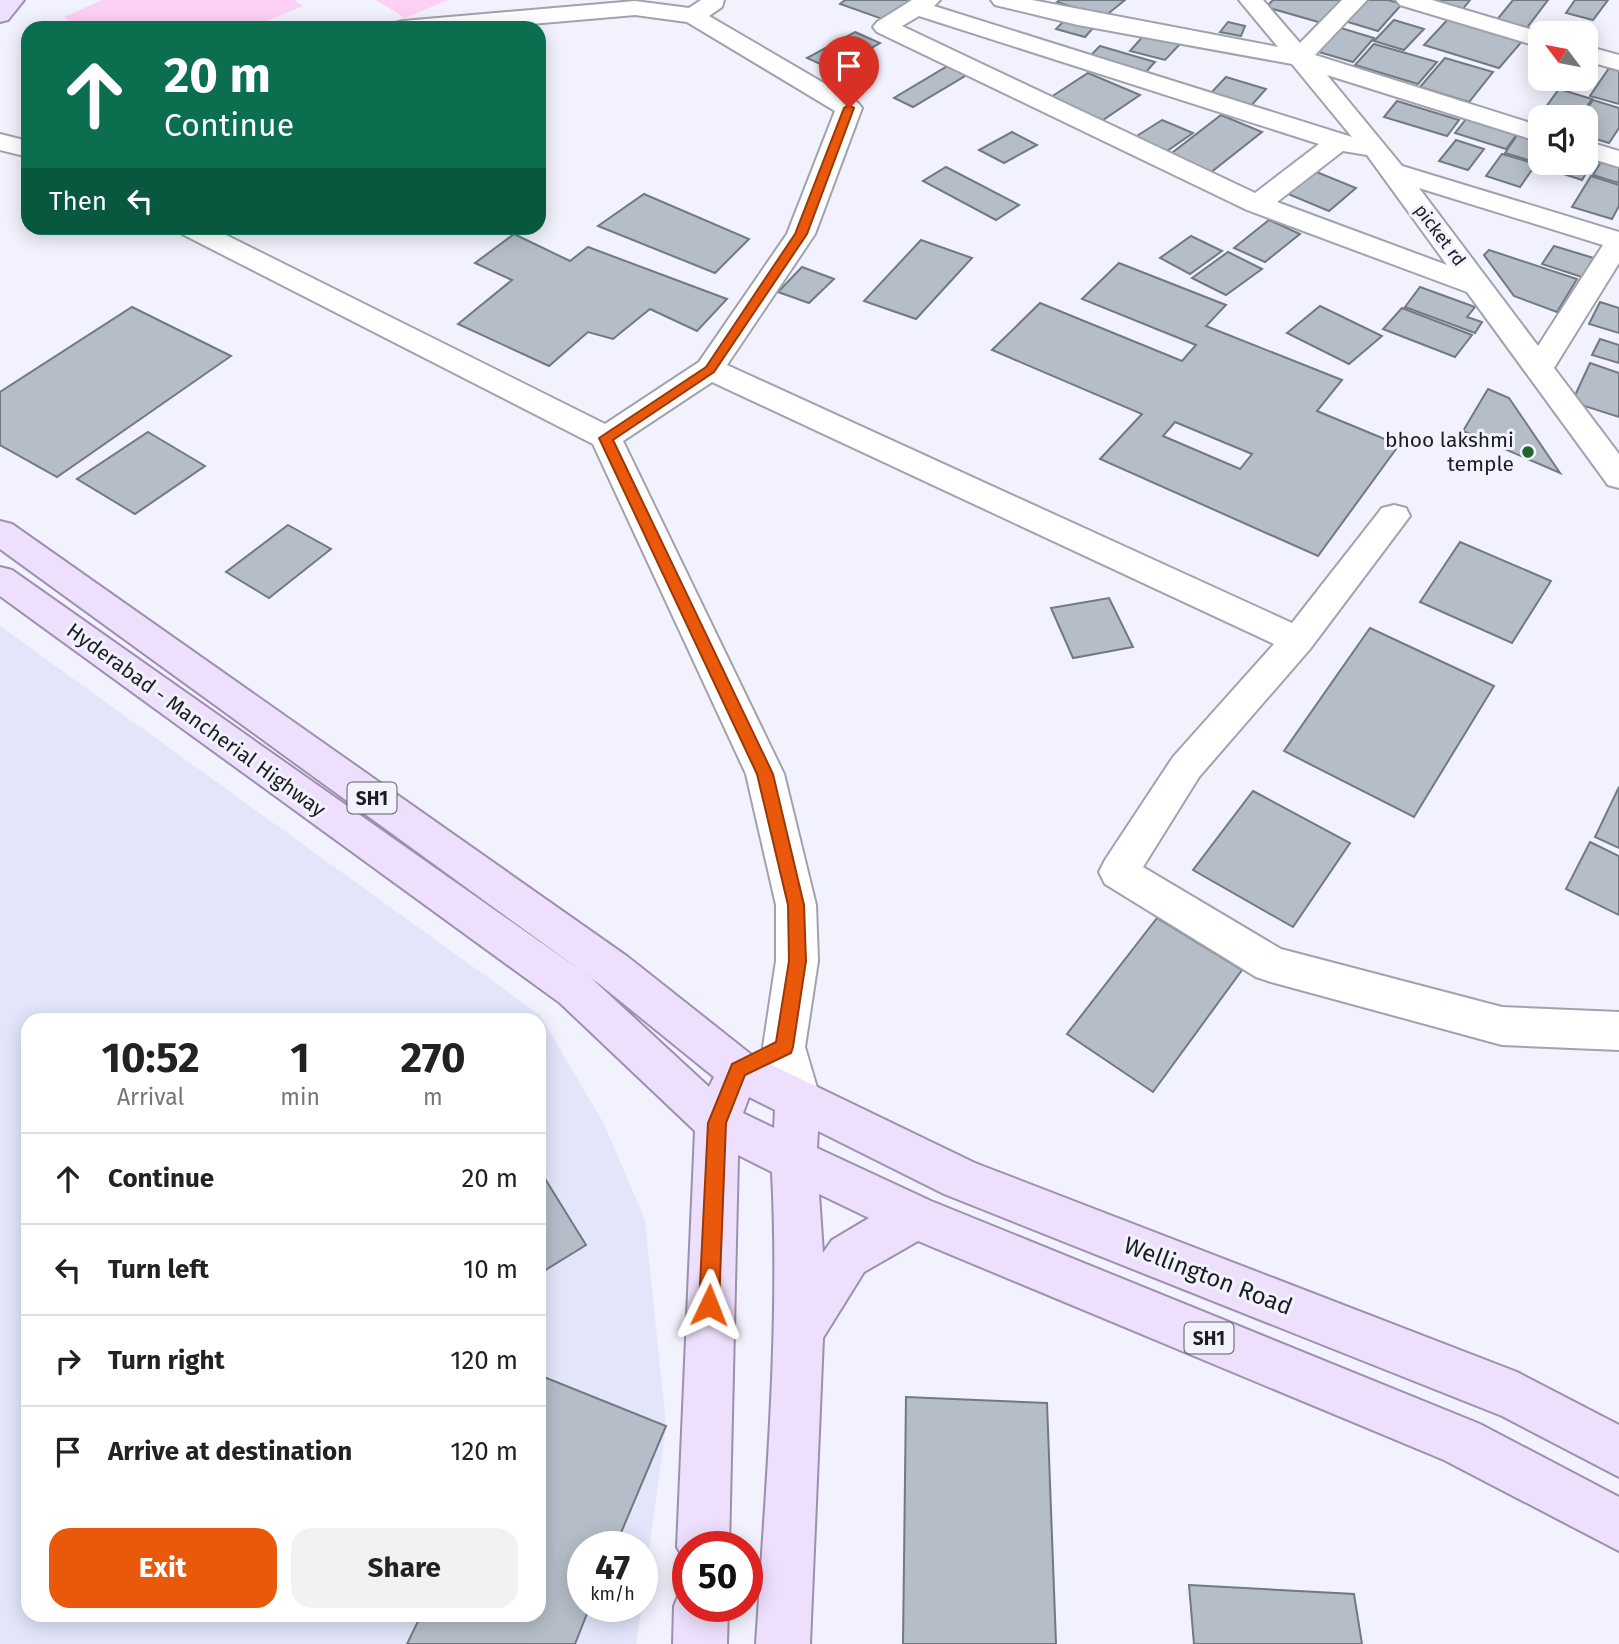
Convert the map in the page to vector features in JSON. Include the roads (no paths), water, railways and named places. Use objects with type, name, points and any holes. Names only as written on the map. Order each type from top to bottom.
[{"type":"main road","points":[[0,15],[12,0]]},
{"type":"main road","name":"Hyderabad - Mancherial Highway","points":[[0,532],[613,970],[738,1070],[798,1098]]},
{"type":"main road","name":"Hyderabad - Mancherial Highway","points":[[0,579],[575,990],[717,1123],[794,1161]]},
{"type":"main road","points":[[704,1531],[717,1123],[738,1070]]},
{"type":"main road","points":[[783,1644],[799,1332],[800,1266],[794,1161],[798,1098]]},
{"type":"main road","name":"Wellington Road","points":[[798,1098],[960,1179],[1517,1397],[1619,1452]]},
{"type":"main road","name":"SH1","points":[[794,1161],[915,1217],[1462,1442],[1619,1525]]},
{"type":"main road","points":[[799,1332],[848,1256],[915,1217]]},
{"type":"main road","points":[[700,1644],[701,1622]]},
{"type":"street","points":[[693,16],[716,0]]},
{"type":"street","points":[[1003,0],[1078,18],[1299,58],[1528,130]]},
{"type":"street","name":"picket rd","points":[[1251,0],[1394,172],[1619,477]]},
{"type":"street","points":[[1299,58],[1355,0]]},
{"type":"street","points":[[1408,0],[1528,36]]},
{"type":"street","points":[[1376,149],[1338,142],[1095,64],[923,4],[885,27],[1257,204],[1478,286]]},
{"type":"street","points":[[484,21],[635,8],[693,16],[849,108],[801,234],[710,369],[606,438]]},
{"type":"street","points":[[1598,57],[1619,63]]},
{"type":"street","points":[[1040,100],[1095,64]]},
{"type":"street","points":[[0,142],[21,147]]},
{"type":"street","points":[[1257,204],[1338,142]]},
{"type":"street","points":[[1598,153],[1619,159]]},
{"type":"street","points":[[1394,172],[1619,241],[1539,368]]},
{"type":"street","points":[[206,235],[606,438],[765,774],[796,905],[797,961],[785,1047],[798,1098]]},
{"type":"street","points":[[710,369],[1298,640]]},
{"type":"street","points":[[1394,516],[1298,640],[1186,767],[1119,872],[1271,964],[1502,1026],[1619,1031]]},
{"type":"street","points":[[738,1070],[785,1047]]},
{"type":"place","name":"bhoo lakshmi temple","points":[[1528,452]]}]
